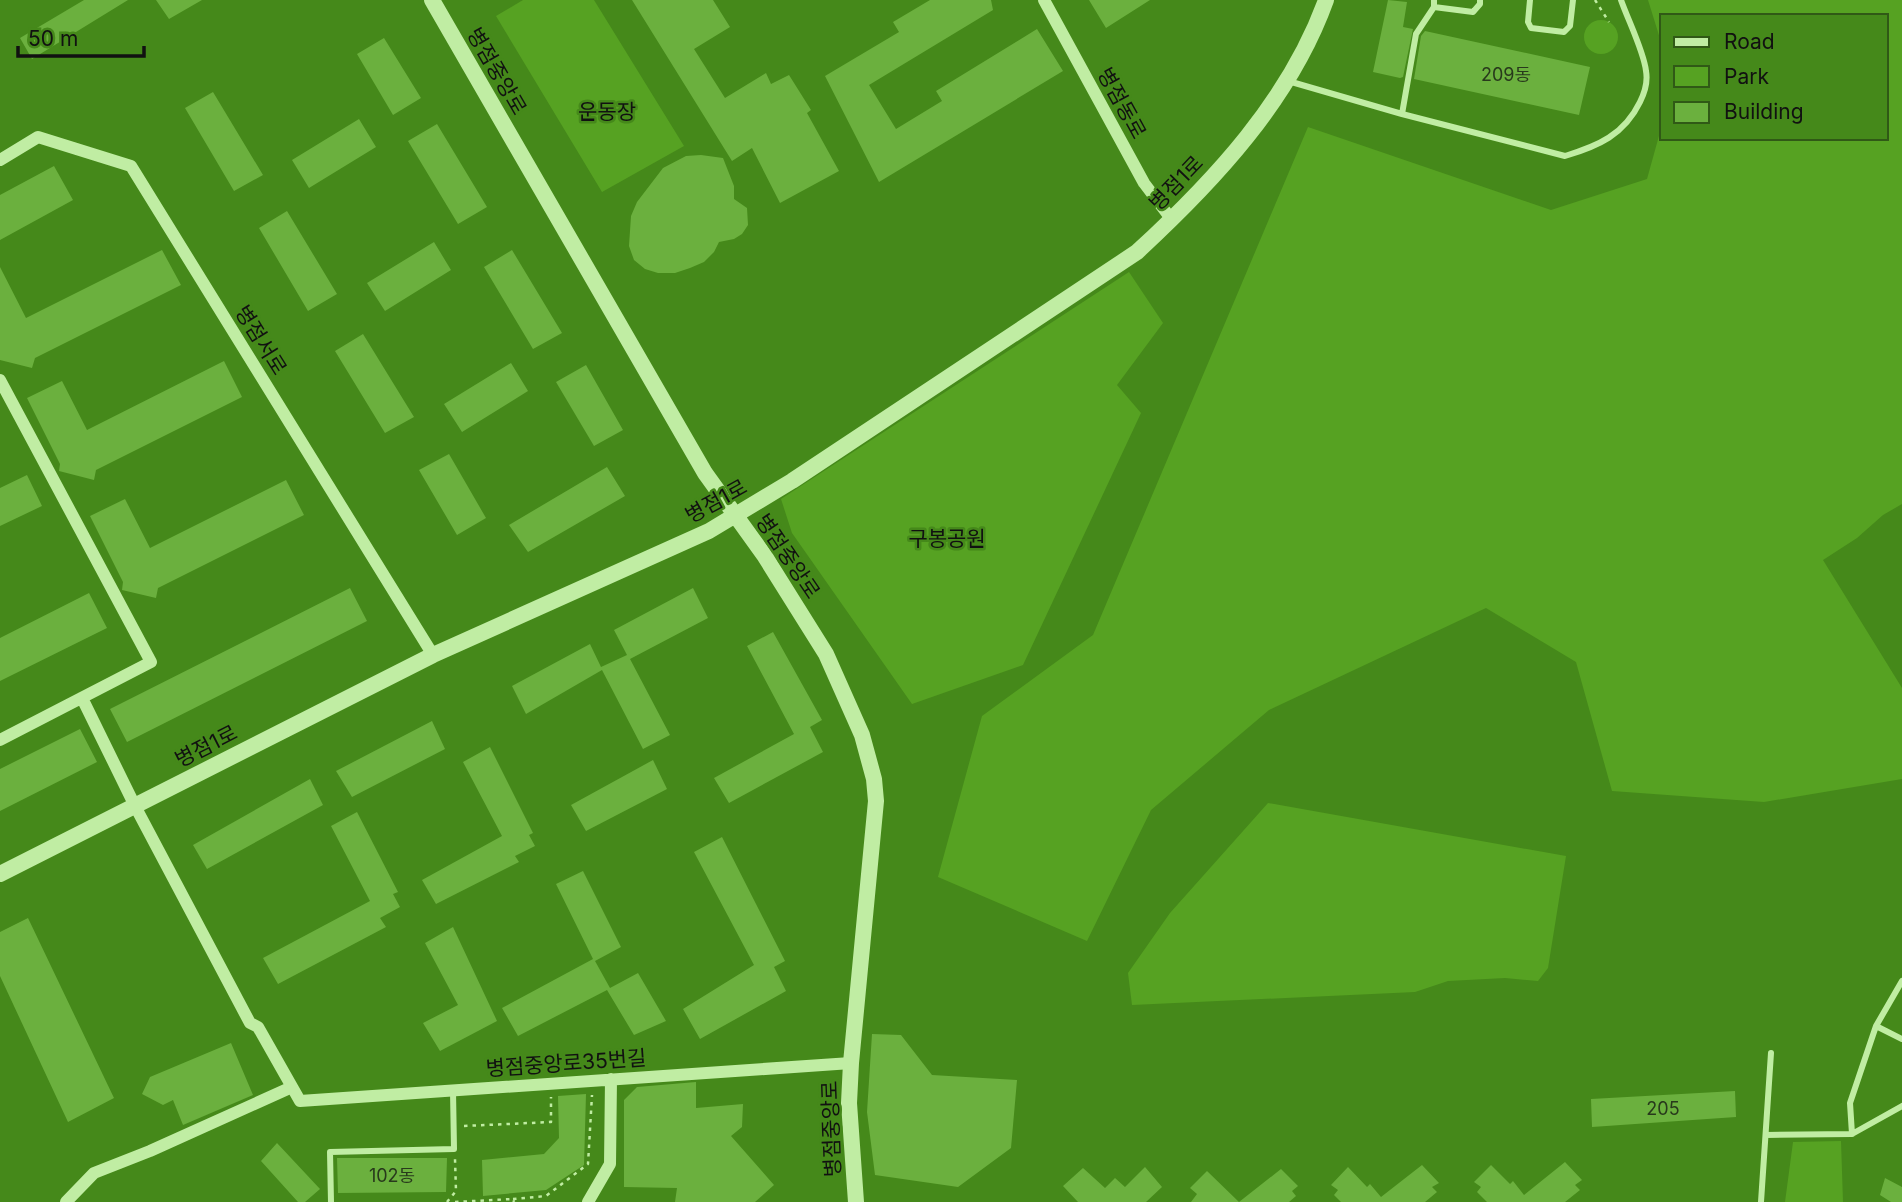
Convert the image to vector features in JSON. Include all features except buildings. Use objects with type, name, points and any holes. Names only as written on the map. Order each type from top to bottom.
[{"type":"street","name":"병점중앙로","points":[[432,0],[705,473],[764,555],[826,654],[862,735],[870,758],[876,801],[849,1103],[856,1202]]},
{"type":"street","name":"병점동로","points":[[1044,0],[1144,183],[1172,220]]},
{"type":"street","name":"병점1로","points":[[0,874],[433,655],[709,531],[792,481],[1137,252],[1172,220],[1217,172],[1268,110],[1304,50],[1326,0]]},
{"type":"street","name":"병점서로","points":[[0,159],[38,137],[131,166],[433,655]]},
{"type":"street","points":[[0,380],[152,662],[0,740]]},
{"type":"street","points":[[66,1202],[94,1172],[150,1151],[292,1087],[258,1027],[250,1023],[135,806],[82,698]]},
{"type":"street","name":"병점중앙로35번길","points":[[292,1087],[300,1101],[851,1063]]},
{"type":"street","points":[[588,1202],[610,1164],[611,1079]]},
{"type":"lane","points":[[1402,114],[1416,34],[1434,4],[1473,12],[1480,0]]},
{"type":"lane","points":[[1530,0],[1528,22],[1531,28],[1564,32],[1570,26],[1573,0]]},
{"type":"lane","points":[[1286,80],[1402,114],[1564,156],[1588,149],[1616,135],[1633,117],[1646,91],[1646,70],[1620,0]]},
{"type":"lane","points":[[1852,1135],[1850,1103],[1876,1026],[1902,981]]},
{"type":"lane","points":[[1876,1026],[1902,1039]]},
{"type":"lane","points":[[1761,1202],[1771,1053]]},
{"type":"lane","points":[[331,1202],[330,1152],[454,1149],[453,1091]]},
{"type":"lane","points":[[1766,1135],[1852,1135],[1902,1106]]},
{"type":"path","points":[[1595,0],[1609,22]]},
{"type":"path","points":[[455,1202],[546,1196],[588,1164],[592,1091]]},
{"type":"path","points":[[457,1126],[551,1122],[551,1094]]},
{"type":"path","points":[[447,1202],[456,1191],[454,1149]]},
{"type":"green space","name":"운동장","points":[[523,0],[594,0],[684,146],[602,192],[496,16]]},
{"type":"green space","points":[[1648,0],[1902,0],[1902,504],[1823,560],[1902,688],[1902,779],[1764,802],[1612,791],[1576,662],[1486,608],[1269,710],[1151,810],[1087,941],[938,877],[982,716],[1093,635],[1308,127],[1551,210],[1647,179],[1660,132],[1660,140],[1888,140],[1888,14],[1660,14],[1660,39]]},
{"type":"green space","points":[[1601,20],[1613,25],[1618,37],[1613,49],[1601,54],[1589,49],[1584,37],[1589,25]]},
{"type":"green space","name":"구봉공원","points":[[1129,272],[1163,323],[1117,385],[1141,413],[1023,665],[912,704],[792,533],[781,499]]},
{"type":"green space","points":[[1268,803],[1566,856],[1548,968],[1538,981],[1505,978],[1448,981],[1415,992],[1132,1005],[1128,973],[1170,913]]},
{"type":"green space","points":[[1841,1141],[1843,1202],[1785,1202],[1793,1142]]}]
